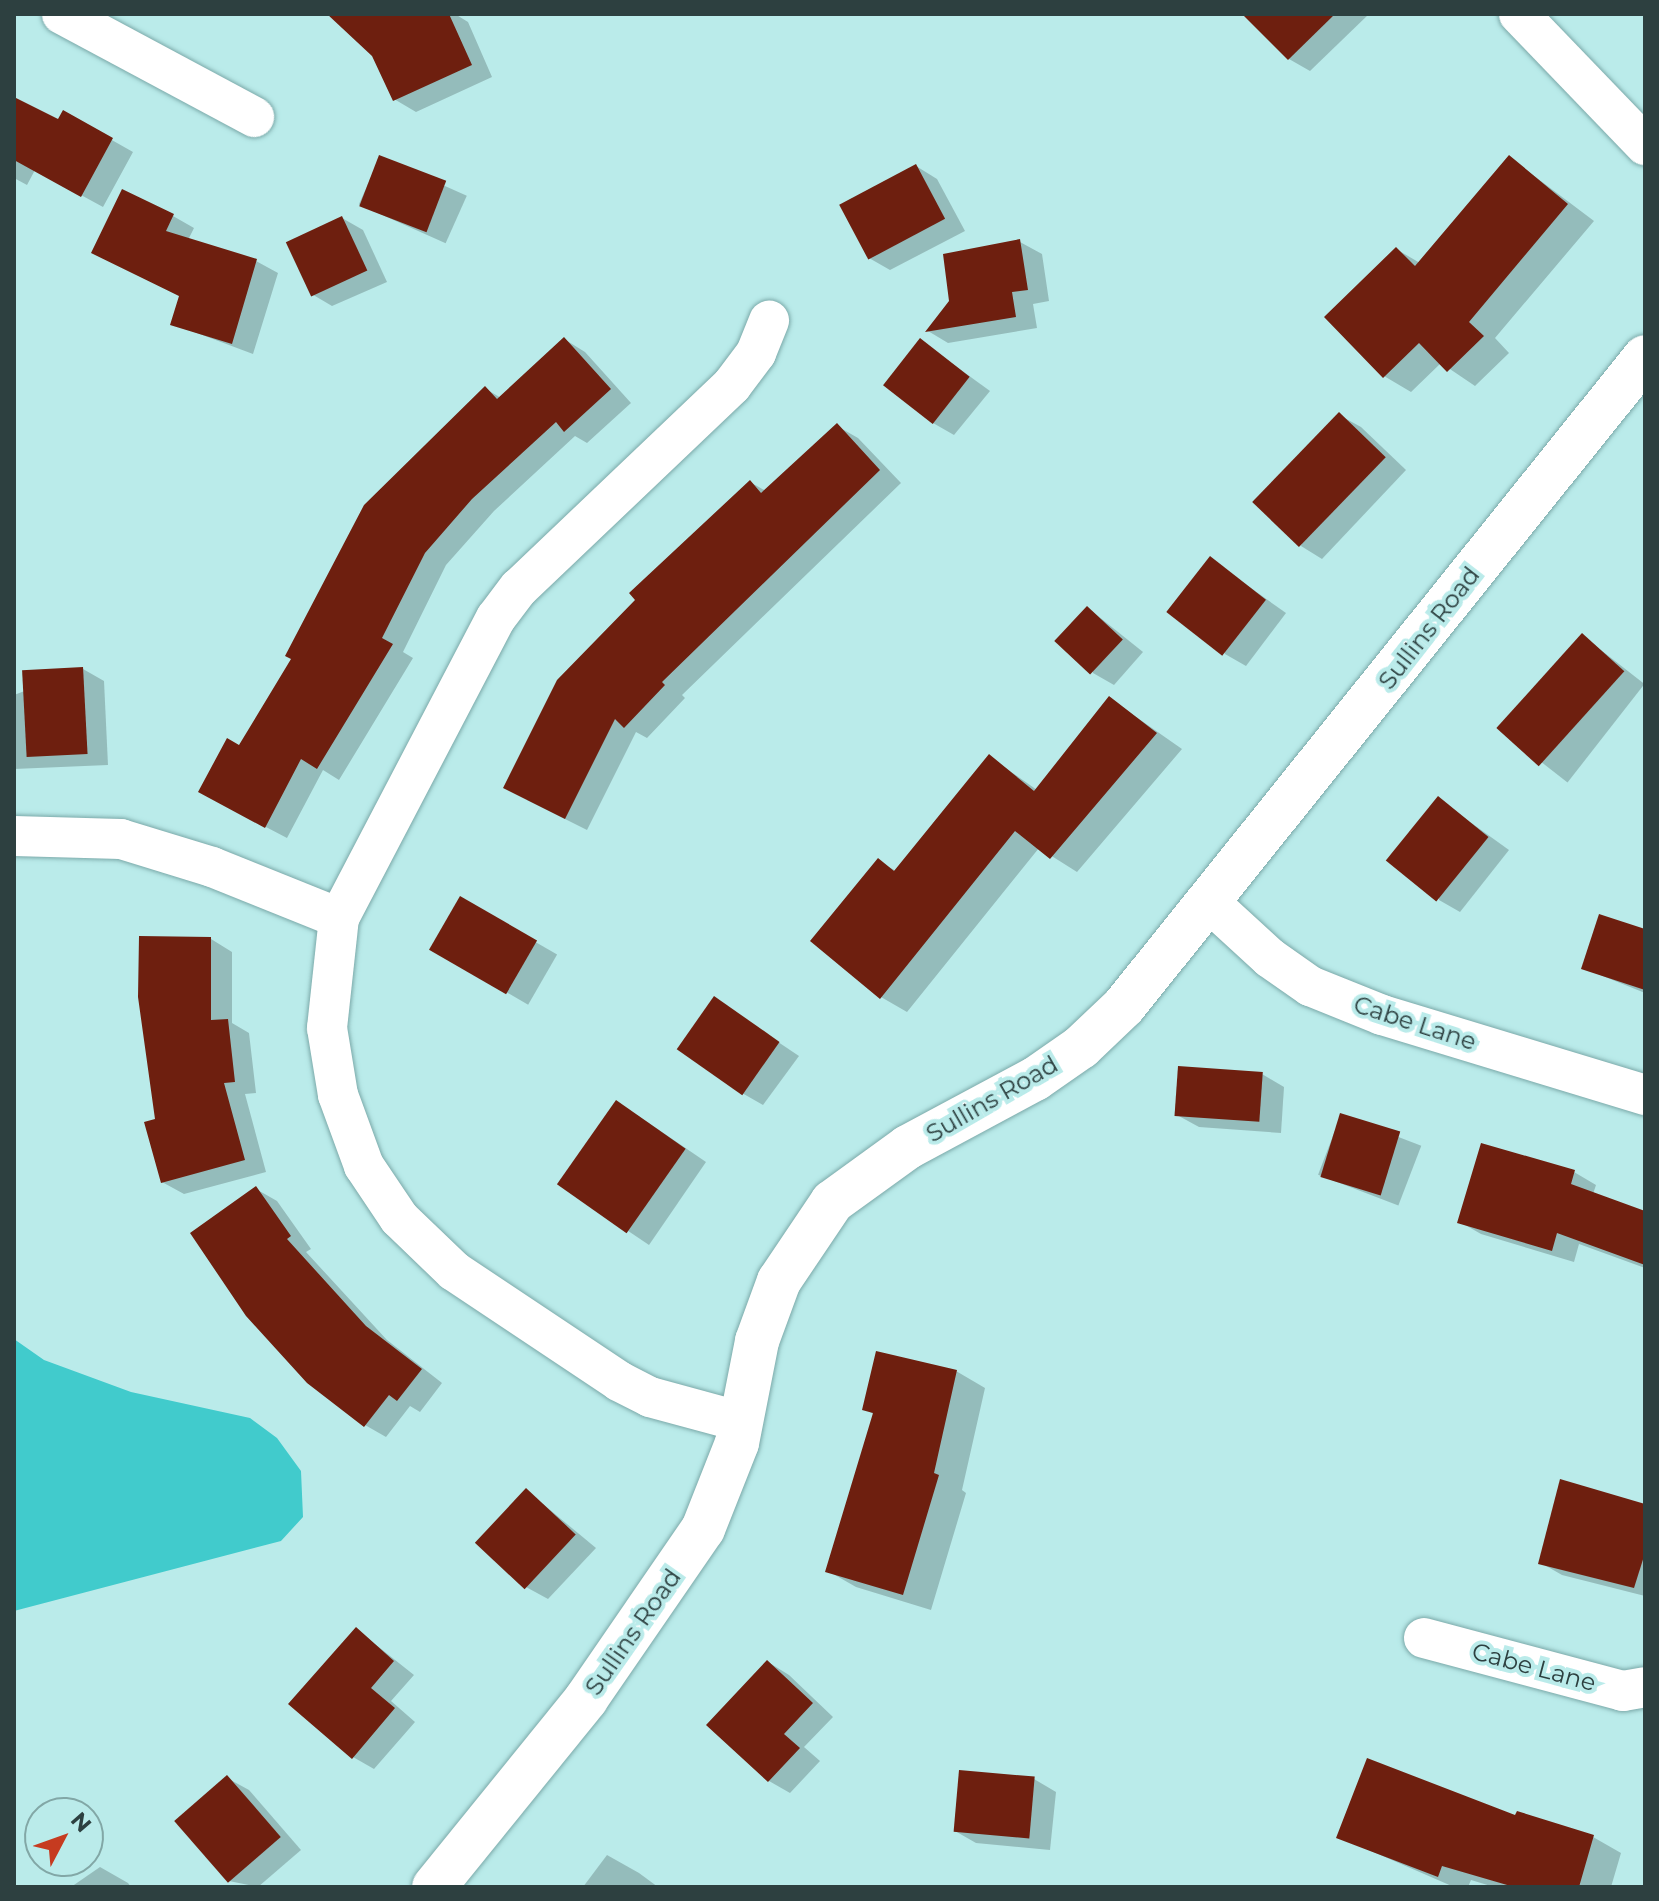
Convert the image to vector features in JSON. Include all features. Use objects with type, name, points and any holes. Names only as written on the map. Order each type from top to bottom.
[{"type":"street","points":[[62,14],[254,117]]},
{"type":"street","points":[[1519,14],[1645,145]]},
{"type":"street","points":[[742,1422],[650,1397],[619,1381],[454,1271],[399,1218],[364,1166],[338,1095],[327,1028],[339,918],[496,618],[519,588],[732,385],[756,353],[769,320]]},
{"type":"street","name":"Sullins Road","points":[[434,1887],[576,1712],[657,1601],[703,1529],[742,1422],[757,1341],[779,1281],[832,1202],[908,1147],[1035,1079],[1081,1047],[1124,1006],[1210,903],[1645,357]]},
{"type":"street","points":[[14,836],[121,839],[212,867],[339,918]]},
{"type":"street","name":"Cabe Lane","points":[[1210,903],[1270,958],[1310,986],[1382,1015],[1645,1095]]},
{"type":"street","name":"Cabe Lane","points":[[1424,1638],[1623,1691],[1645,1687]]},
{"type":"water","points":[[14,1339],[44,1360],[131,1392],[250,1418],[277,1438],[301,1471],[303,1517],[281,1541],[14,1611]]},
{"type":"building","points":[[327,14],[449,14],[472,65],[393,101],[372,56]]},
{"type":"building","points":[[1242,14],[1335,14],[1288,60]]},
{"type":"building","points":[[14,97],[58,119],[63,110],[113,138],[81,197],[14,160]]},
{"type":"building","points":[[379,155],[446,181],[427,232],[359,206]]},
{"type":"building","points":[[1509,155],[1568,204],[1469,322],[1484,336],[1447,372],[1419,343],[1383,378],[1324,317],[1396,247],[1415,266]]},
{"type":"building","points":[[916,164],[945,219],[868,260],[839,205]]},
{"type":"building","points":[[122,189],[174,214],[166,231],[257,259],[232,344],[170,325],[179,296],[91,253]]},
{"type":"building","points":[[342,216],[367,270],[311,297],[286,242]]},
{"type":"building","points":[[1020,239],[1028,290],[1012,292],[1016,317],[925,332],[949,301],[943,254]]},
{"type":"building","points":[[564,337],[611,389],[564,432],[556,422],[472,499],[425,553],[382,638],[393,644],[317,769],[301,759],[265,828],[198,792],[227,738],[239,745],[291,659],[285,656],[364,505],[485,386],[497,399]]},
{"type":"building","points":[[920,338],[970,377],[933,424],[883,385]]},
{"type":"building","points":[[1339,412],[1386,457],[1299,547],[1252,502]]},
{"type":"building","points":[[837,423],[880,470],[662,682],[665,685],[624,728],[615,719],[565,819],[503,788],[557,680],[635,600],[629,593],[750,480],[761,493]]},
{"type":"building","points":[[1210,556],[1266,600],[1222,656],[1166,612]]},
{"type":"building","points":[[1087,606],[1123,639],[1090,675],[1054,641]]},
{"type":"building","points":[[1582,633],[1624,671],[1539,766],[1496,728]]},
{"type":"building","points":[[83,667],[88,754],[27,757],[22,670]]},
{"type":"building","points":[[1109,696],[1157,733],[1050,859],[1015,831],[880,999],[810,941],[878,858],[894,871],[989,754],[1034,791]]},
{"type":"building","points":[[1438,796],[1489,837],[1436,901],[1386,861]]},
{"type":"building","points":[[460,896],[537,940],[506,994],[429,950]]},
{"type":"building","points":[[1599,914],[1645,929],[1645,990],[1581,969]]},
{"type":"building","points":[[139,936],[211,937],[211,1020],[228,1019],[235,1082],[224,1083],[245,1160],[161,1183],[144,1122],[155,1119],[138,997]]},
{"type":"building","points":[[714,996],[780,1042],[742,1095],[677,1049]]},
{"type":"building","points":[[1178,1066],[1263,1072],[1259,1122],[1175,1116]]},
{"type":"building","points":[[616,1100],[686,1149],[627,1233],[557,1184]]},
{"type":"building","points":[[1340,1113],[1400,1131],[1381,1195],[1320,1177]]},
{"type":"building","points":[[1481,1143],[1575,1170],[1571,1184],[1645,1211],[1645,1265],[1557,1233],[1552,1251],[1457,1223]]},
{"type":"building","points":[[256,1186],[291,1236],[287,1239],[366,1326],[422,1369],[397,1401],[389,1395],[364,1427],[307,1383],[246,1316],[190,1233]]},
{"type":"building","points":[[876,1351],[957,1370],[934,1473],[939,1475],[903,1595],[825,1572],[873,1413],[862,1410]]},
{"type":"building","points":[[1560,1479],[1645,1504],[1645,1553],[1634,1588],[1538,1564]]},
{"type":"building","points":[[526,1488],[576,1534],[525,1589],[475,1543]]},
{"type":"building","points":[[356,1627],[394,1661],[371,1688],[395,1708],[352,1759],[288,1704]]},
{"type":"building","points":[[767,1660],[813,1703],[784,1734],[800,1748],[768,1782],[706,1725]]},
{"type":"building","points":[[1367,1758],[1515,1815],[1517,1811],[1594,1835],[1579,1887],[1514,1887],[1442,1866],[1438,1877],[1336,1838]]},
{"type":"building","points":[[959,1770],[1035,1777],[1029,1838],[954,1832]]},
{"type":"building","points":[[227,1775],[281,1837],[228,1883],[174,1821]]}]
